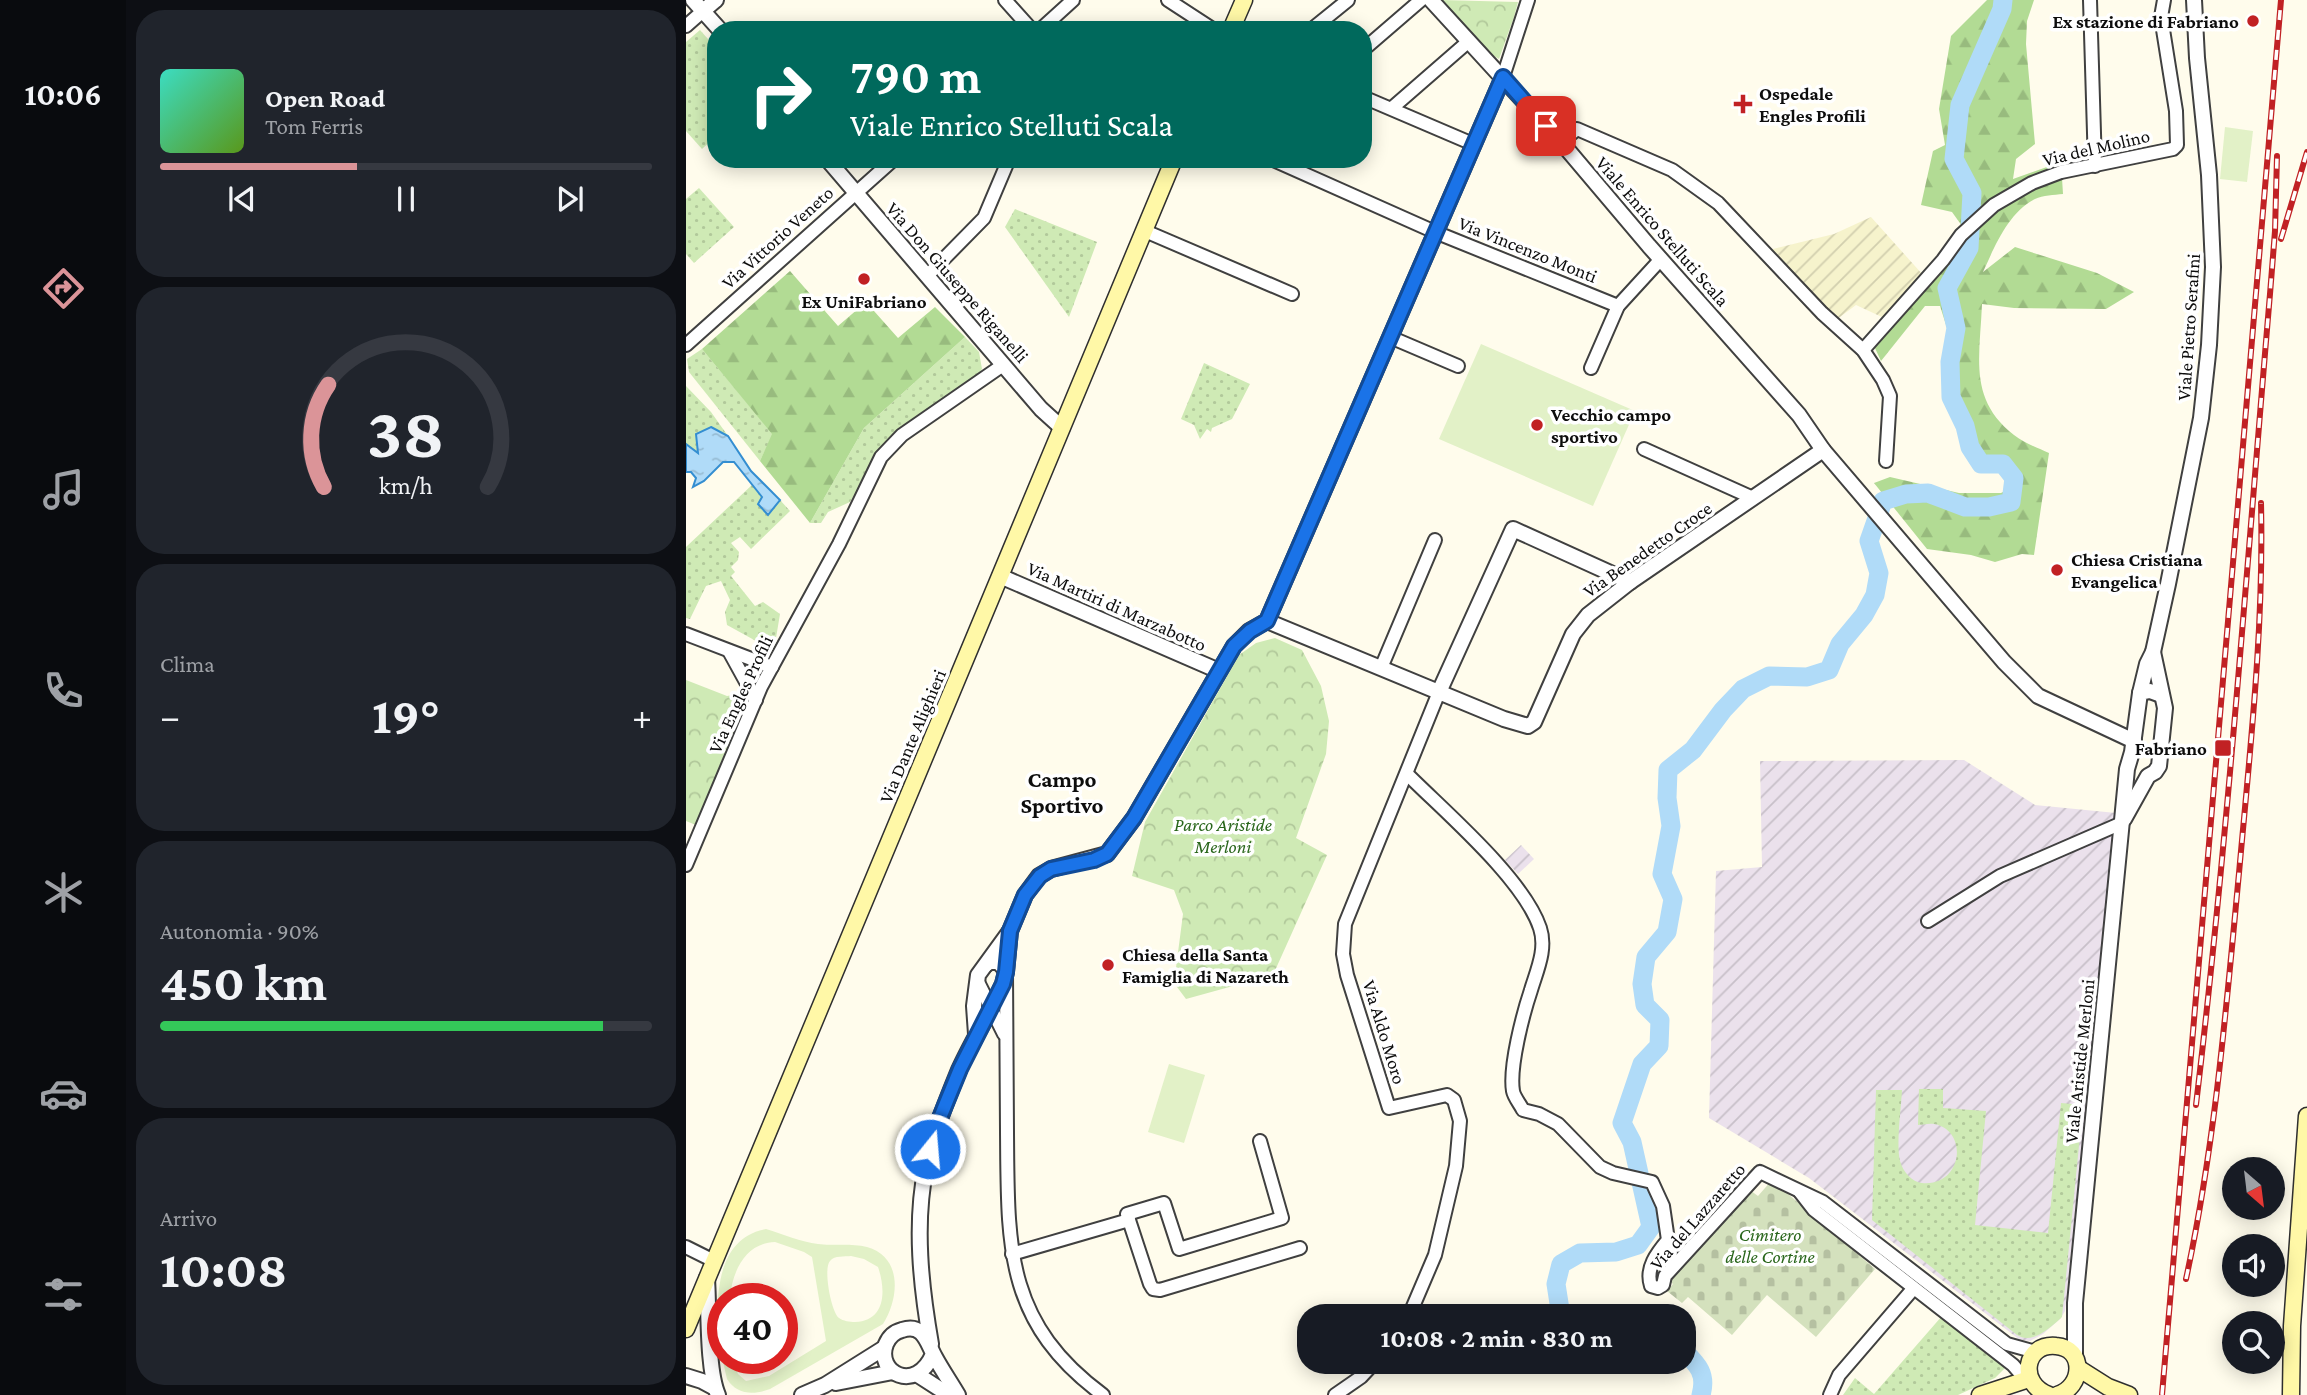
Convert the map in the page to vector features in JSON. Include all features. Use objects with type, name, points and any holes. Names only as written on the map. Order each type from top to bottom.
[{"type":"main road","points":[[1235,21],[1244,0]]},
{"type":"main road","name":"Via Dante Alighieri","points":[[686,1329],[1170,168]]},
{"type":"main road","points":[[2289,1393],[2307,1116]]},
{"type":"main road","points":[[2299,1218],[2307,1241]]},
{"type":"main road","points":[[2292,1326],[2307,1288]]},
{"type":"main road","points":[[2027,1379],[2029,1365],[2036,1352],[2047,1346],[2055,1346],[2069,1351],[2076,1363],[2108,1387],[2129,1395]]},
{"type":"main road","points":[[2057,1395],[2064,1393],[2075,1383],[2076,1363]]},
{"type":"main road","points":[[1980,1395],[2027,1379]]},
{"type":"main road","points":[[2027,1379],[2038,1390],[2049,1395]]},
{"type":"street","points":[[686,26],[698,5],[716,0]]},
{"type":"street","points":[[1005,0],[1024,21]]},
{"type":"street","points":[[1050,21],[1073,0]]},
{"type":"street","points":[[1168,0],[1200,21]]},
{"type":"street","points":[[1322,21],[1348,0]]},
{"type":"street","points":[[1372,42],[1420,0]]},
{"type":"street","name":"Viale Enrico Stelluti Scala","points":[[1431,0],[1561,142],[1799,415],[1828,456],[2004,663],[2041,699],[2113,730]]},
{"type":"street","points":[[976,1034],[974,1006],[978,975],[1010,931],[1025,895],[1040,876],[1059,866],[1094,860],[1107,854],[1134,818],[1234,646],[1250,631],[1267,621],[1503,77],[1528,0]]},
{"type":"street","points":[[2090,0],[2095,166]]},
{"type":"street","name":"Via del Molino","points":[[1863,350],[1943,260],[1961,235],[1994,205],[2042,179],[2061,172],[2172,149],[2177,145],[2176,111],[2161,17],[2164,0]]},
{"type":"street","name":"Viale Pietro Serafini","points":[[2134,741],[2140,694],[2147,664],[2153,652],[2201,418],[2209,345],[2213,267],[2209,175],[2194,0]]},
{"type":"street","points":[[698,5],[712,21]]},
{"type":"street","points":[[1392,108],[1469,41]]},
{"type":"street","points":[[1372,100],[1473,144]]},
{"type":"street","points":[[1561,142],[1577,129],[1672,170],[1718,203],[1822,313],[1863,350],[1883,380],[1890,396],[1886,461]]},
{"type":"street","name":"Via Don Giuseppe Riganelli","points":[[835,168],[1041,409],[1062,428]]},
{"type":"street","name":"Via Vittorio Veneto","points":[[686,345],[884,168]]},
{"type":"street","points":[[927,276],[984,218],[1005,168]]},
{"type":"street","name":"Via Vincenzo Monti","points":[[1290,168],[1435,232],[1618,306]]},
{"type":"street","points":[[1145,231],[1292,294]]},
{"type":"street","points":[[1591,368],[1618,306],[1661,259]]},
{"type":"street","points":[[1390,337],[1458,366]]},
{"type":"street","name":"Via Engles Profili","points":[[686,866],[756,700],[839,544],[881,457],[902,435],[1003,365]]},
{"type":"street","points":[[1644,449],[1753,498]]},
{"type":"street","name":"Via Benedetto Croce","points":[[1267,621],[1524,726],[1532,725],[1573,634],[1588,615],[1630,582],[1753,498],[1828,456]]},
{"type":"street","points":[[1439,692],[1513,529],[1630,582]]},
{"type":"street","points":[[1381,668],[1435,540]]},
{"type":"street","name":"Via Martiri di Marzabotto","points":[[1000,576],[1219,671]]},
{"type":"street","points":[[686,634],[772,667]]},
{"type":"street","points":[[729,651],[756,700]]},
{"type":"street","points":[[1928,921],[2000,876],[2122,823],[2148,776],[2159,766],[2165,708],[2153,652]]},
{"type":"street","points":[[2140,694],[2150,691],[2161,695]]},
{"type":"street","name":"Via Aldo Moro","points":[[1414,1304],[1435,1255],[1445,1218],[1456,1166],[1460,1121],[1454,1100],[1447,1095],[1389,1108],[1347,975],[1343,954],[1345,924],[1439,692]]},
{"type":"street","points":[[2113,730],[2136,726]]},
{"type":"street","points":[[2113,730],[2134,741]]},
{"type":"street","name":"Viale Aristide Merloni","points":[[2076,1363],[2075,1303],[2127,769],[2134,741]]},
{"type":"street","points":[[2130,761],[2136,772],[2148,776]]},
{"type":"street","name":"Via del Lazzaretto","points":[[1407,774],[1481,847],[1525,898],[1541,929],[1542,959],[1530,993],[1515,1059],[1513,1091],[1523,1110],[1539,1114],[1558,1124],[1600,1167],[1651,1182],[1663,1206],[1668,1240],[1650,1266],[1648,1279],[1651,1286],[1658,1288],[1663,1285],[1665,1276],[1760,1172],[1823,1202],[2007,1344],[2036,1352]]},
{"type":"street","points":[[1010,931],[1006,972],[1007,1189],[1015,1273],[1045,1339],[1086,1383],[1103,1395]]},
{"type":"street","points":[[984,967],[990,963],[998,963],[1006,972]]},
{"type":"street","points":[[918,1375],[929,1365],[932,1349],[922,1293],[921,1215],[925,1169],[935,1130],[1006,972]]},
{"type":"street","points":[[978,982],[1006,1037]]},
{"type":"street","points":[[1260,1140],[1282,1218],[1179,1249],[1164,1203],[1127,1214],[1153,1289],[1160,1290],[1300,1248]]},
{"type":"street","name":"Via del Lazzaretto","points":[[1798,1189],[1814,1210],[2027,1379]]},
{"type":"street","points":[[1012,1254],[1129,1220]]},
{"type":"street","points":[[686,1247],[714,1261]]},
{"type":"street","points":[[707,1278],[716,1392]]},
{"type":"street","points":[[1830,1395],[1839,1375],[1913,1289]]},
{"type":"street","points":[[911,1329],[922,1293]]},
{"type":"street","name":"Viale Aristide Merloni","points":[[2055,1346],[2066,1332],[2075,1303]]},
{"type":"street","points":[[802,1395],[825,1385],[884,1348],[892,1335],[911,1329],[921,1333],[958,1395]]},
{"type":"street","points":[[884,1348],[886,1363],[893,1372],[903,1376],[918,1375],[949,1395]]},
{"type":"street","points":[[825,1385],[893,1372]]},
{"type":"street","points":[[1335,1395],[1363,1374]]},
{"type":"street","points":[[686,1376],[702,1381],[716,1392]]},
{"type":"shaded area","points":[[1871,217],[1923,275],[1884,318],[1856,305],[1836,320],[1769,250],[1834,234]]},
{"type":"shaded area","points":[[1964,760],[2035,805],[2116,813],[2065,1311],[2043,1334],[2030,1341],[2020,1340],[1809,1178],[1709,1118],[1716,871],[1762,867],[1760,761]]},
{"type":"shaded area","points":[[1521,845],[1534,859],[1518,874],[1505,860]]},
{"type":"green space","points":[[1441,0],[1518,2],[1499,59],[1484,50]]},
{"type":"green space","points":[[1987,0],[2034,0],[2027,21],[2026,44],[2035,144],[2016,159],[2013,179],[2061,162],[2063,194],[2038,198],[2017,213],[2003,231],[1983,272],[2015,247],[2097,273],[2134,292],[2106,309],[2014,308],[1982,304],[1980,376],[1989,407],[2014,435],[2049,453],[2034,555],[2022,554],[1995,562],[1971,555],[1927,549],[1874,483],[1890,477],[1959,493],[2001,493],[2022,481],[1970,464],[1957,388],[1955,353],[1940,306],[1925,306],[1881,361],[1874,346],[1938,277],[1962,246],[1962,226],[1952,212],[1921,205],[1933,151],[1945,145],[1939,109],[1951,36]]},
{"type":"green space","points":[[700,30],[707,38],[707,144],[702,149],[686,131],[686,42]]},
{"type":"green space","points":[[2225,127],[2253,131],[2247,182],[2220,179]]},
{"type":"green space","points":[[699,188],[734,227],[694,263],[686,254],[686,199]]},
{"type":"green space","points":[[1015,209],[1097,242],[1069,317],[1005,227]]},
{"type":"green space","points":[[790,271],[838,326],[866,302],[898,338],[935,307],[965,337],[864,428],[810,523],[760,461],[772,434],[702,349]]},
{"type":"green space","points":[[965,337],[979,352],[982,369],[975,378],[882,446],[850,502],[828,512],[821,523],[810,523],[864,428]]},
{"type":"green space","name":"Vecchio campo sportivo","points":[[1481,344],[1635,411],[1593,506],[1439,439]]},
{"type":"green space","points":[[702,349],[773,434],[760,461],[689,372],[687,359]]},
{"type":"green space","points":[[1204,363],[1250,384],[1232,419],[1212,428],[1211,432],[1207,429],[1200,439],[1194,425],[1181,419]]},
{"type":"green space","points":[[686,386],[711,412],[728,436],[711,427],[698,454],[686,444]]},
{"type":"green space","points":[[753,484],[763,497],[768,515],[780,500],[790,511],[751,549],[740,537],[731,543],[739,552],[738,560],[731,567],[735,572],[731,576],[755,606],[763,602],[780,614],[775,644],[765,656],[754,651],[756,641],[727,625],[725,612],[730,600],[721,581],[706,586],[690,619],[686,618],[686,547]]},
{"type":"green space","name":"Parco Aristide Merloni","points":[[1275,638],[1302,650],[1321,686],[1329,721],[1326,754],[1296,838],[1327,855],[1273,975],[1186,999],[1174,983],[1183,914],[1174,890],[1132,876],[1145,822],[1239,655],[1256,643]]},
{"type":"green space","points":[[686,680],[727,696],[749,692],[696,825],[686,821]]},
{"type":"green space","points":[[1169,1064],[1205,1075],[1184,1143],[1148,1132]]},
{"type":"green space","points":[[1919,1089],[1943,1089],[1943,1108],[1986,1111],[1975,1225],[2048,1233],[2061,1103],[2083,1105],[2062,1317],[2035,1337],[2023,1338],[2017,1335],[1872,1220],[1876,1090],[1902,1090],[1899,1154],[1901,1165],[1908,1176],[1922,1183],[1936,1182],[1953,1168],[1956,1146],[1953,1136],[1945,1128],[1934,1124],[1918,1125]]},
{"type":"green space","name":"Cimitero delle Cortine","points":[[1772,1180],[1875,1269],[1816,1337],[1767,1295],[1732,1335],[1688,1297],[1682,1303],[1667,1291],[1673,1284],[1668,1279],[1747,1188],[1758,1196]]},
{"type":"green space","points":[[766,1229],[812,1243],[867,1247],[879,1252],[892,1269],[894,1291],[888,1314],[883,1324],[798,1373],[798,1358],[826,1341],[812,1257],[775,1242],[765,1244],[748,1253],[737,1269],[732,1283],[720,1283],[723,1269],[732,1251],[746,1237]],"holes":[[[837,1257],[864,1259],[878,1267],[882,1285],[881,1303],[873,1316],[865,1320],[842,1320],[836,1314],[831,1299],[828,1265]]]},
{"type":"green space","points":[[1942,1316],[2006,1367],[1995,1378],[1958,1395],[1843,1395],[1855,1378],[1874,1394]]},
{"type":"green space","points":[[726,1374],[738,1374],[746,1381],[772,1374],[796,1374],[770,1389],[752,1393],[741,1391],[727,1379]]},
{"type":"water","points":[[711,427],[728,436],[751,471],[780,500],[768,515],[758,504],[762,497],[734,462],[723,462],[704,481],[693,487],[696,478],[691,472],[686,472],[686,444],[698,453],[696,434]]},
{"type":"waterway","points":[[1559,1304],[1556,1284],[1561,1264],[1580,1253],[1616,1252],[1638,1245],[1651,1227],[1632,1142],[1622,1123],[1642,1064],[1659,1046],[1660,1020],[1645,1005],[1642,984],[1646,957],[1667,932],[1673,899],[1662,874],[1671,826],[1667,798],[1668,770],[1693,750],[1723,710],[1743,689],[1769,676],[1807,677],[1829,670],[1840,644],[1864,615],[1875,595],[1879,573],[1869,541],[1883,501],[1906,494],[1928,493],[1965,507],[1989,507],[2011,502],[2014,478],[2003,464],[1981,464],[1970,447],[1965,426],[1951,397],[1950,362],[1956,328],[1947,288],[1969,248],[1972,193],[1954,159],[1960,105],[2002,9],[2003,0]]},
{"type":"waterway","points":[[1696,1365],[1703,1381],[1701,1395]]},
{"type":"railway","points":[[2162,1395],[2281,0]]},
{"type":"railway","points":[[2281,239],[2307,152]]},
{"type":"railway","points":[[2196,1105],[2236,700],[2275,231],[2277,156]]},
{"type":"railway","points":[[2186,1279],[2212,1128],[2248,781],[2260,596],[2261,503]]},
{"type":"place","name":"Ex stazione di Fabriano","points":[[2253,21]]},
{"type":"place","name":"Ospedale Engles Profili","points":[[1743,104]]},
{"type":"place","name":"Ex UniFabriano","points":[[864,279]]},
{"type":"place","name":"Vecchio campo sportivo","points":[[1537,425]]},
{"type":"place","name":"Chiesa Cristiana Evangelica","points":[[2057,570]]},
{"type":"place","name":"Fabriano","points":[[2223,748]]},
{"type":"place","name":"Chiesa della Santa Famiglia di Nazareth","points":[[1108,965]]},
{"type":"district","name":"Campo Sportivo","points":[[1062,792]]},
{"type":"route","points":[[930,1149],[960,1069],[1003,984],[1010,931],[1025,895],[1040,876],[1051,869],[1094,860],[1107,854],[1134,818],[1234,646],[1250,631],[1267,621],[1503,77],[1546,126]]}]
